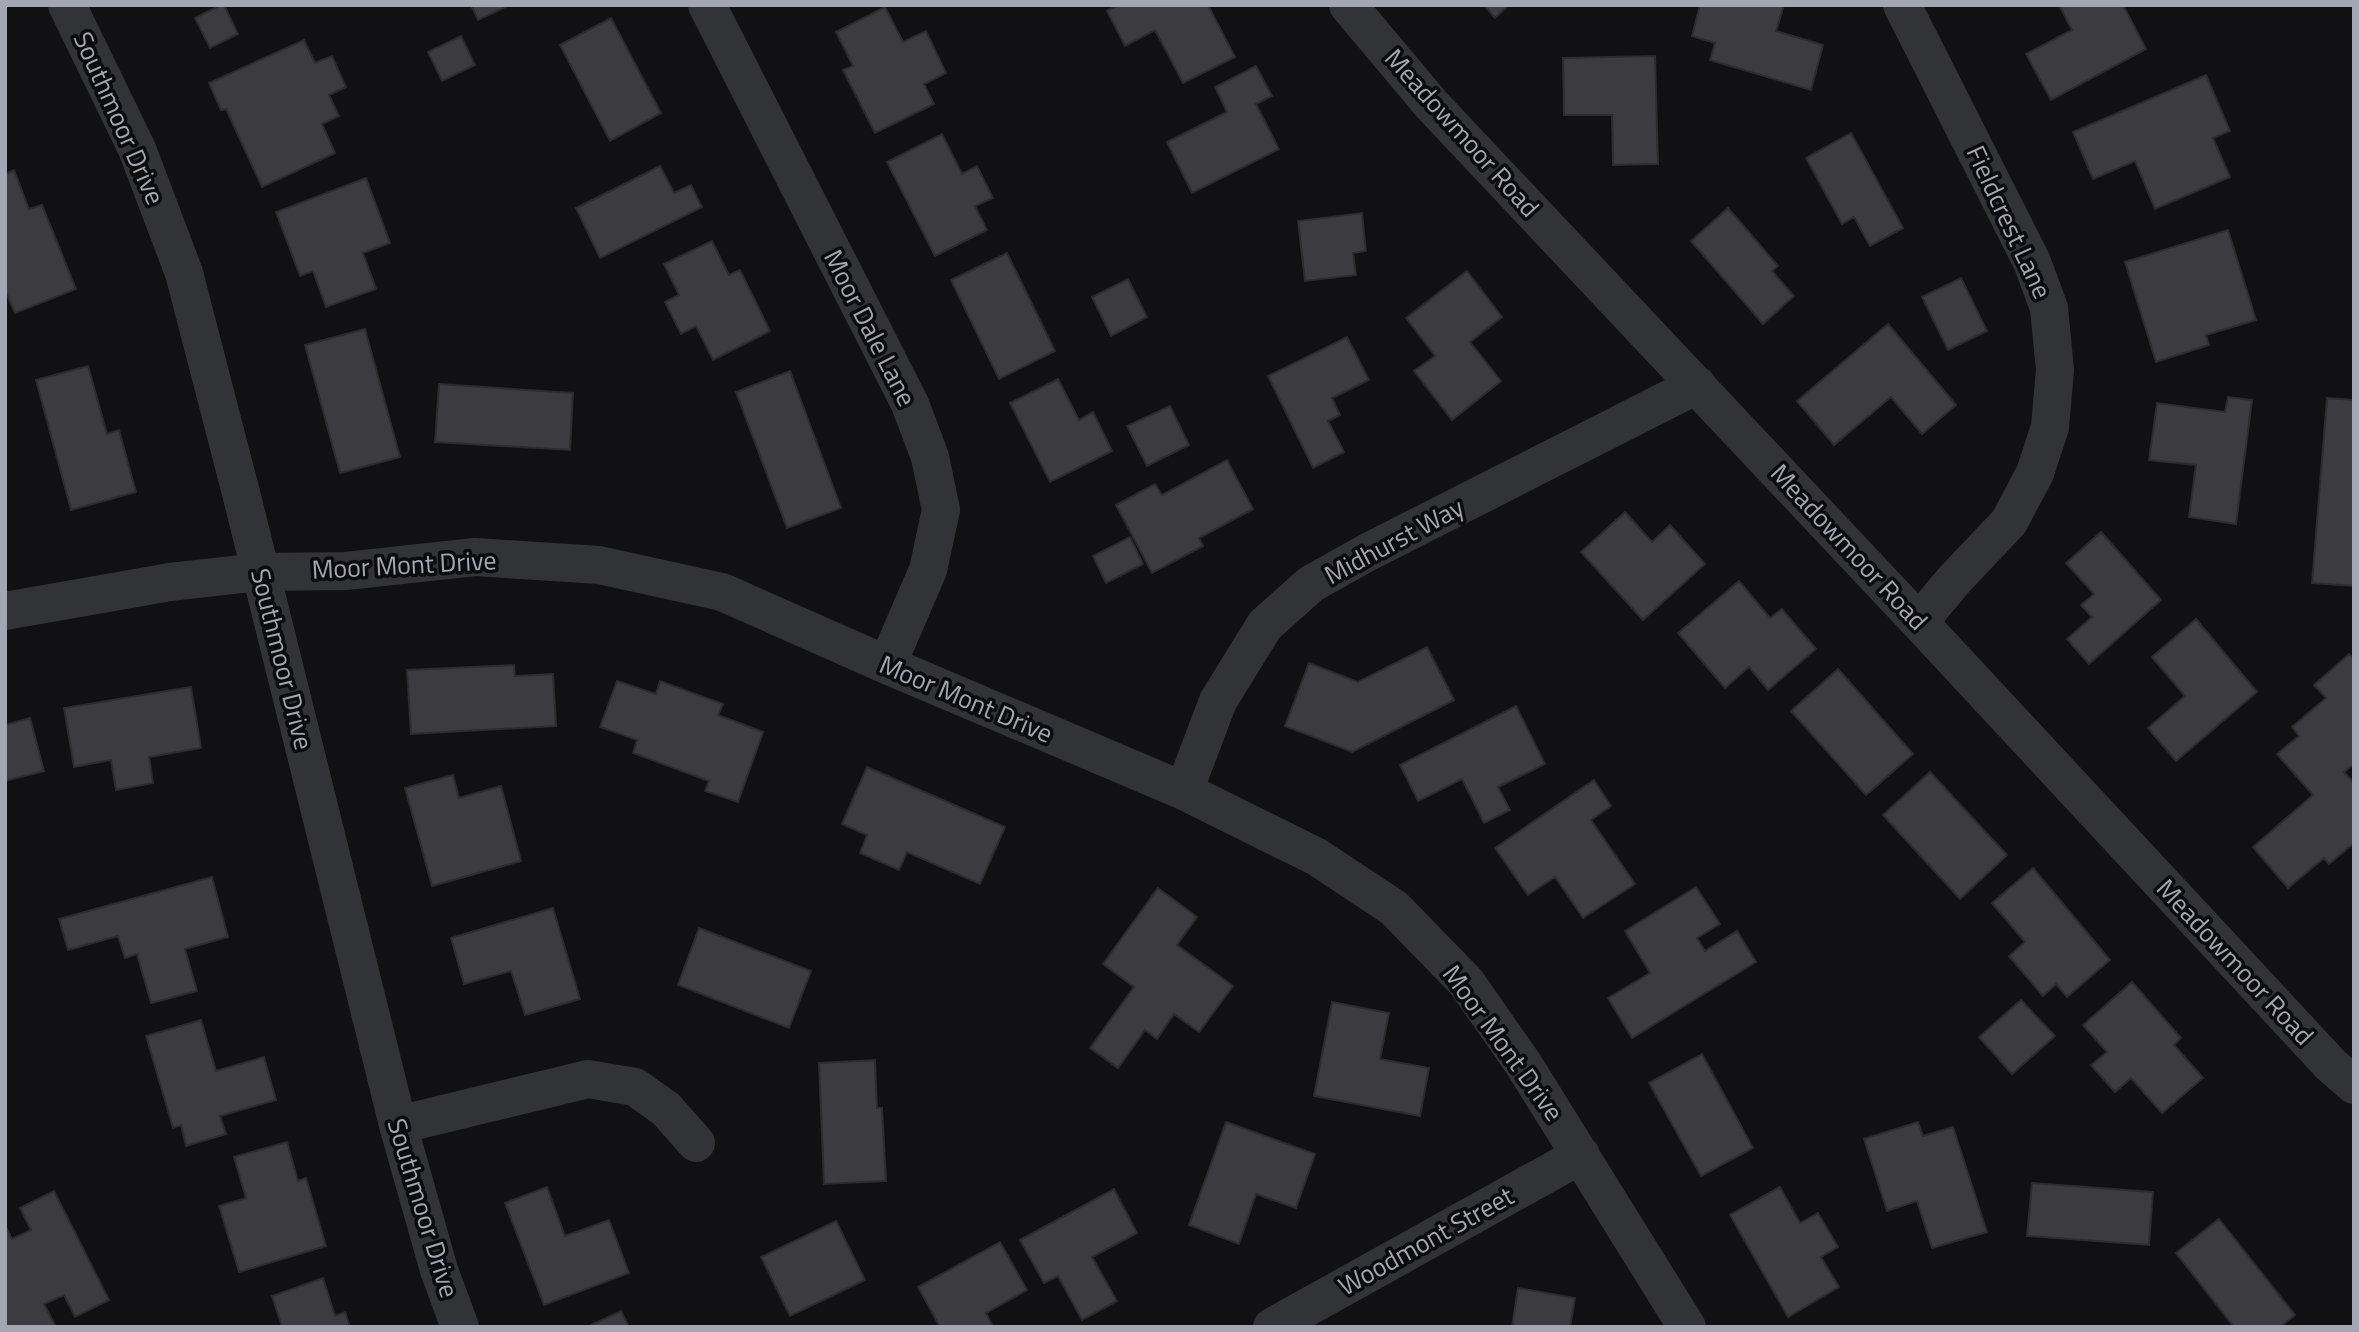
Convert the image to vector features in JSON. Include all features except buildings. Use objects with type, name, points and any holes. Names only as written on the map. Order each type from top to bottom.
[{"type":"street","name":"Southmoor Drive","points":[[66,5],[137,149],[184,273],[398,1125],[439,1270],[460,1327]]},
{"type":"street","name":"Moor Dale Lane","points":[[707,5],[910,404],[930,457],[941,510],[928,570],[887,665]]},
{"type":"street","name":"Meadowmoor Road","points":[[1348,5],[1431,104],[1919,622],[2330,1065],[2354,1085]]},
{"type":"street","name":"Fieldcrest Lane","points":[[1902,5],[2032,262],[2049,308],[2054,370],[2050,427],[2035,473],[2009,522],[1919,622]]},
{"type":"street","name":"Midhurst Way","points":[[1184,791],[1218,701],[1265,625],[1311,584],[1368,552],[1696,386]]},
{"type":"street","name":"Moor Mont Drive","points":[[5,611],[170,582],[260,572],[346,571],[475,557],[600,565],[722,592],[1184,791],[1317,857],[1394,908],[1466,982],[1524,1065],[1687,1327]]},
{"type":"street","points":[[398,1125],[588,1079],[635,1087],[666,1109],[696,1143]]},
{"type":"street","name":"Woodmont Street","points":[[1272,1327],[1581,1155]]}]
